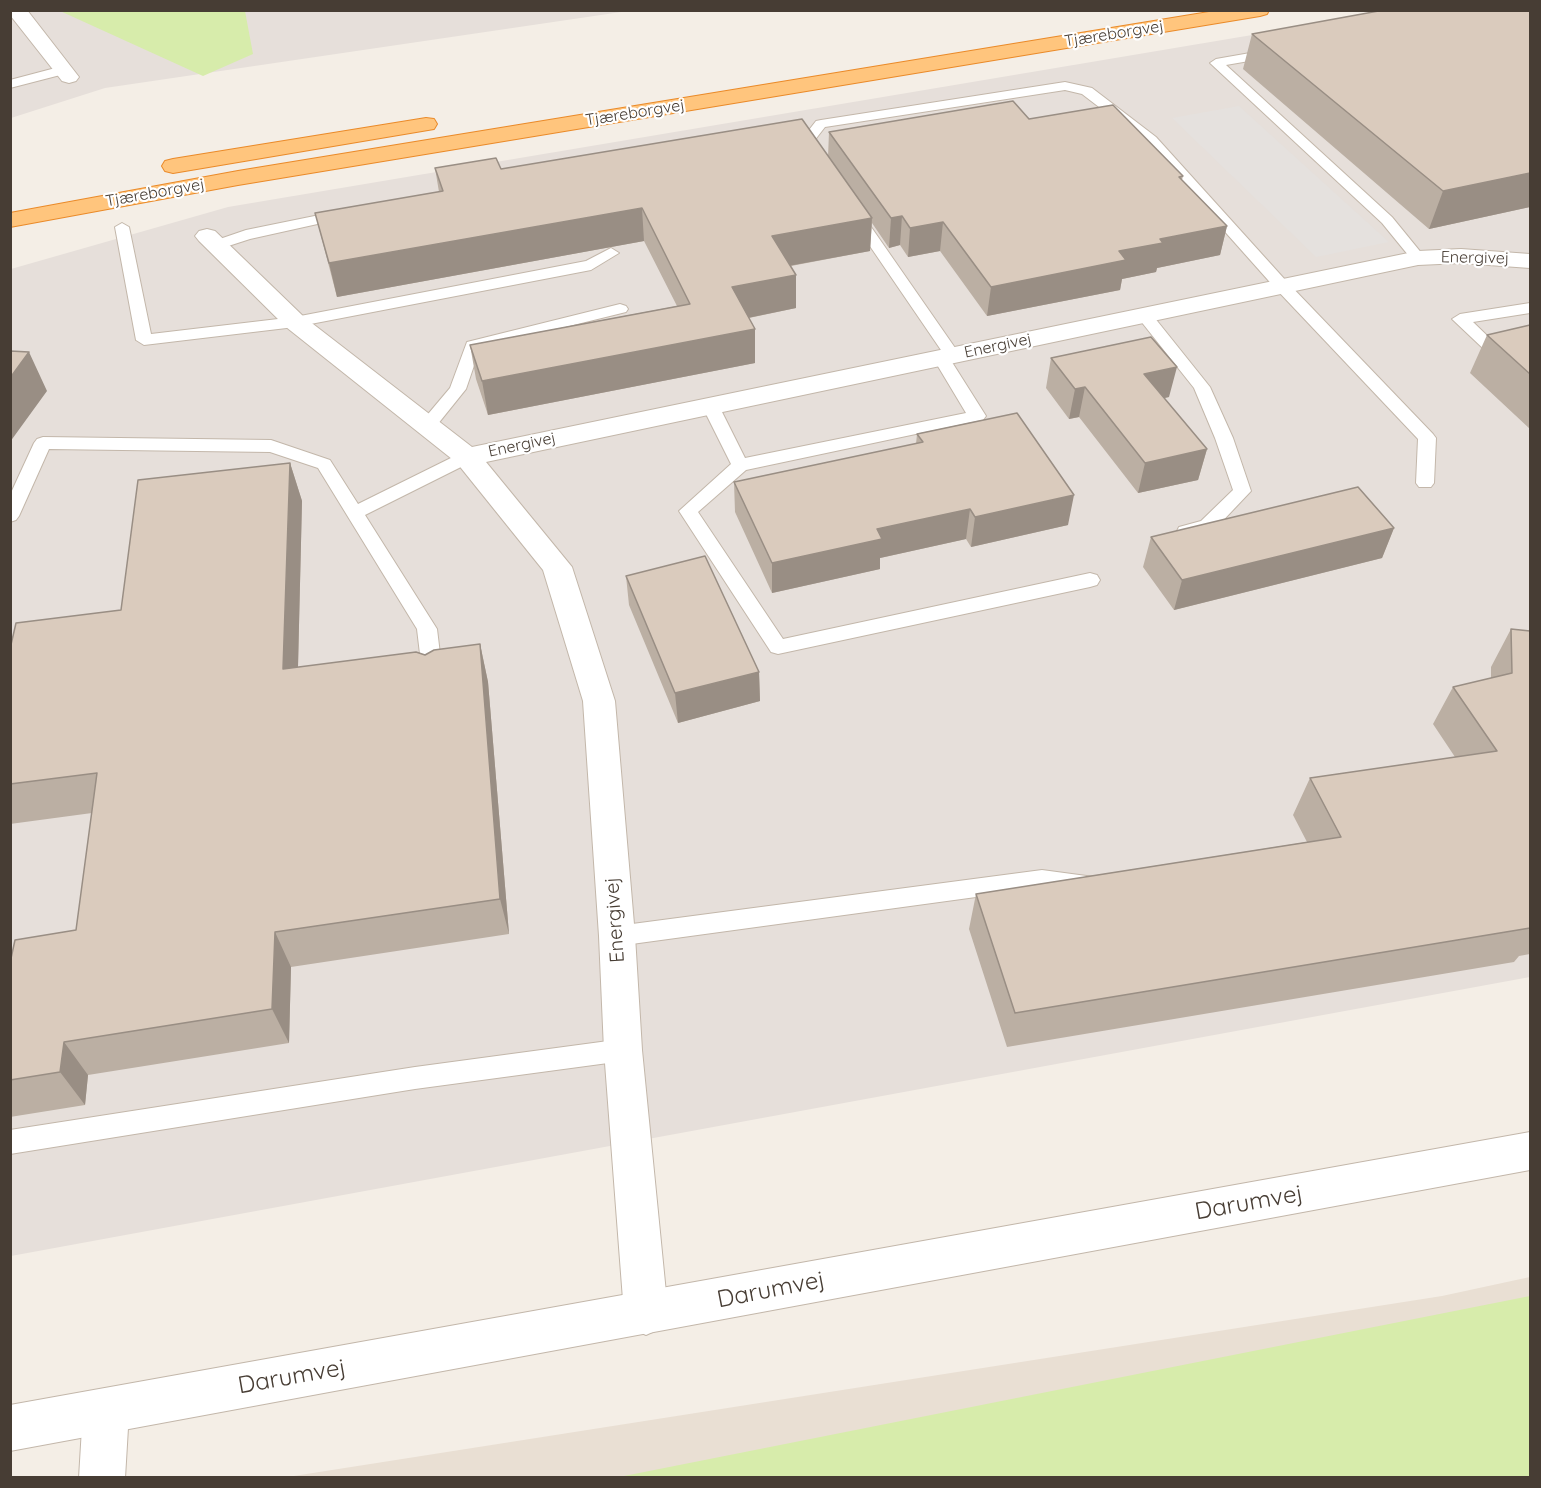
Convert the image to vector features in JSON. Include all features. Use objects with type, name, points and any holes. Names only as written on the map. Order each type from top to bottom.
[{"type":"highway","name":"Tjæreborgvej","points":[[1018,29],[1136,10]]},
{"type":"highway","name":"Tjæreborgvej","points":[[10,220],[238,178],[1260,10]]},
{"type":"highway","name":"Tjæreborgvej","points":[[159,169],[451,120]]},
{"type":"street","points":[[16,10],[66,74]]},
{"type":"street","name":"Energivej","points":[[212,241],[295,322],[467,457],[557,567],[599,701],[617,936],[623,1050],[646,1313]]},
{"type":"street","name":"Energivej","points":[[467,457],[1418,258],[1461,256],[1530,261]]},
{"type":"street","name":"Darumvej","points":[[10,1428],[1530,1151]]},
{"type":"street","points":[[102,1478],[106,1410]]},
{"type":"lane","points":[[1285,51],[1216,63],[1388,220],[1418,258]]},
{"type":"lane","points":[[10,84],[66,74]]},
{"type":"lane","points":[[771,148],[809,146],[821,124],[1065,86],[1087,91],[1151,140],[1282,286],[1427,438],[1425,483]]},
{"type":"lane","points":[[846,200],[947,357],[977,416],[740,465],[688,511],[778,647],[1090,580]]},
{"type":"lane","points":[[212,241],[360,211]]},
{"type":"lane","points":[[122,227],[144,340],[295,322],[591,265],[611,253]]},
{"type":"lane","points":[[427,426],[458,389],[473,345],[620,309]]},
{"type":"lane","points":[[1495,351],[1460,319],[1530,309]]},
{"type":"lane","points":[[1144,315],[1202,387],[1224,438],[1242,491],[1207,526],[1165,536]]},
{"type":"lane","points":[[711,406],[740,465]]},
{"type":"lane","points":[[10,516],[43,443],[271,446],[324,464],[427,629],[434,683]]},
{"type":"lane","points":[[355,513],[467,457]]},
{"type":"lane","points":[[617,936],[1042,879],[1106,886]]},
{"type":"lane","points":[[10,1142],[415,1078],[623,1050]]},
{"type":"shaded area","points":[[11,11],[628,11],[105,88],[11,118]]},
{"type":"shaded area","points":[[1395,11],[1530,11],[1530,977],[11,1256],[11,269],[228,207]]},
{"type":"shaded area","points":[[1239,106],[1389,242],[1316,257],[1172,118]]},
{"type":"shaded area","points":[[1530,1277],[1530,1477],[281,1478],[1442,1296]]},
{"type":"green space","points":[[60,11],[245,11],[253,54],[203,76]]},
{"type":"green space","points":[[1530,1296],[1530,1477],[619,1477]]},
{"type":"building","points":[[1384,10],[1530,10],[1530,173],[1443,191],[1252,34]]},
{"type":"building","points":[[1013,101],[1029,119],[1113,105],[1183,176],[1179,177],[1227,226],[1160,239],[1163,243],[1119,251],[1126,260],[991,287],[943,222],[910,228],[902,216],[891,218],[829,132]]},
{"type":"building","points":[[802,119],[872,218],[772,236],[796,275],[732,287],[755,329],[482,381],[470,345],[690,304],[642,208],[329,263],[315,213],[443,191],[435,168],[496,158],[501,169]]},
{"type":"building","points":[[1530,325],[1530,374],[1487,335]]},
{"type":"building","points":[[1151,337],[1177,367],[1144,374],[1207,449],[1145,463],[1085,387],[1075,389],[1051,358]]},
{"type":"building","points":[[10,351],[29,352],[10,378]]},
{"type":"building","points":[[1017,413],[1074,495],[975,517],[970,509],[877,529],[882,539],[772,563],[734,482],[923,442],[917,434]]},
{"type":"building","points":[[290,463],[283,669],[416,652],[425,655],[434,650],[480,644],[500,899],[275,932],[272,1009],[64,1042],[60,1072],[10,1080],[10,963],[15,940],[76,930],[97,773],[10,784],[10,649],[16,623],[121,610],[138,480]]},
{"type":"building","points":[[1358,487],[1394,528],[1182,580],[1151,537]]},
{"type":"building","points":[[705,556],[759,672],[675,693],[626,576]]},
{"type":"building","points":[[1511,629],[1530,631],[1530,928],[1015,1013],[976,894],[1341,837],[1310,778],[1497,751],[1453,687],[1512,673]]}]
